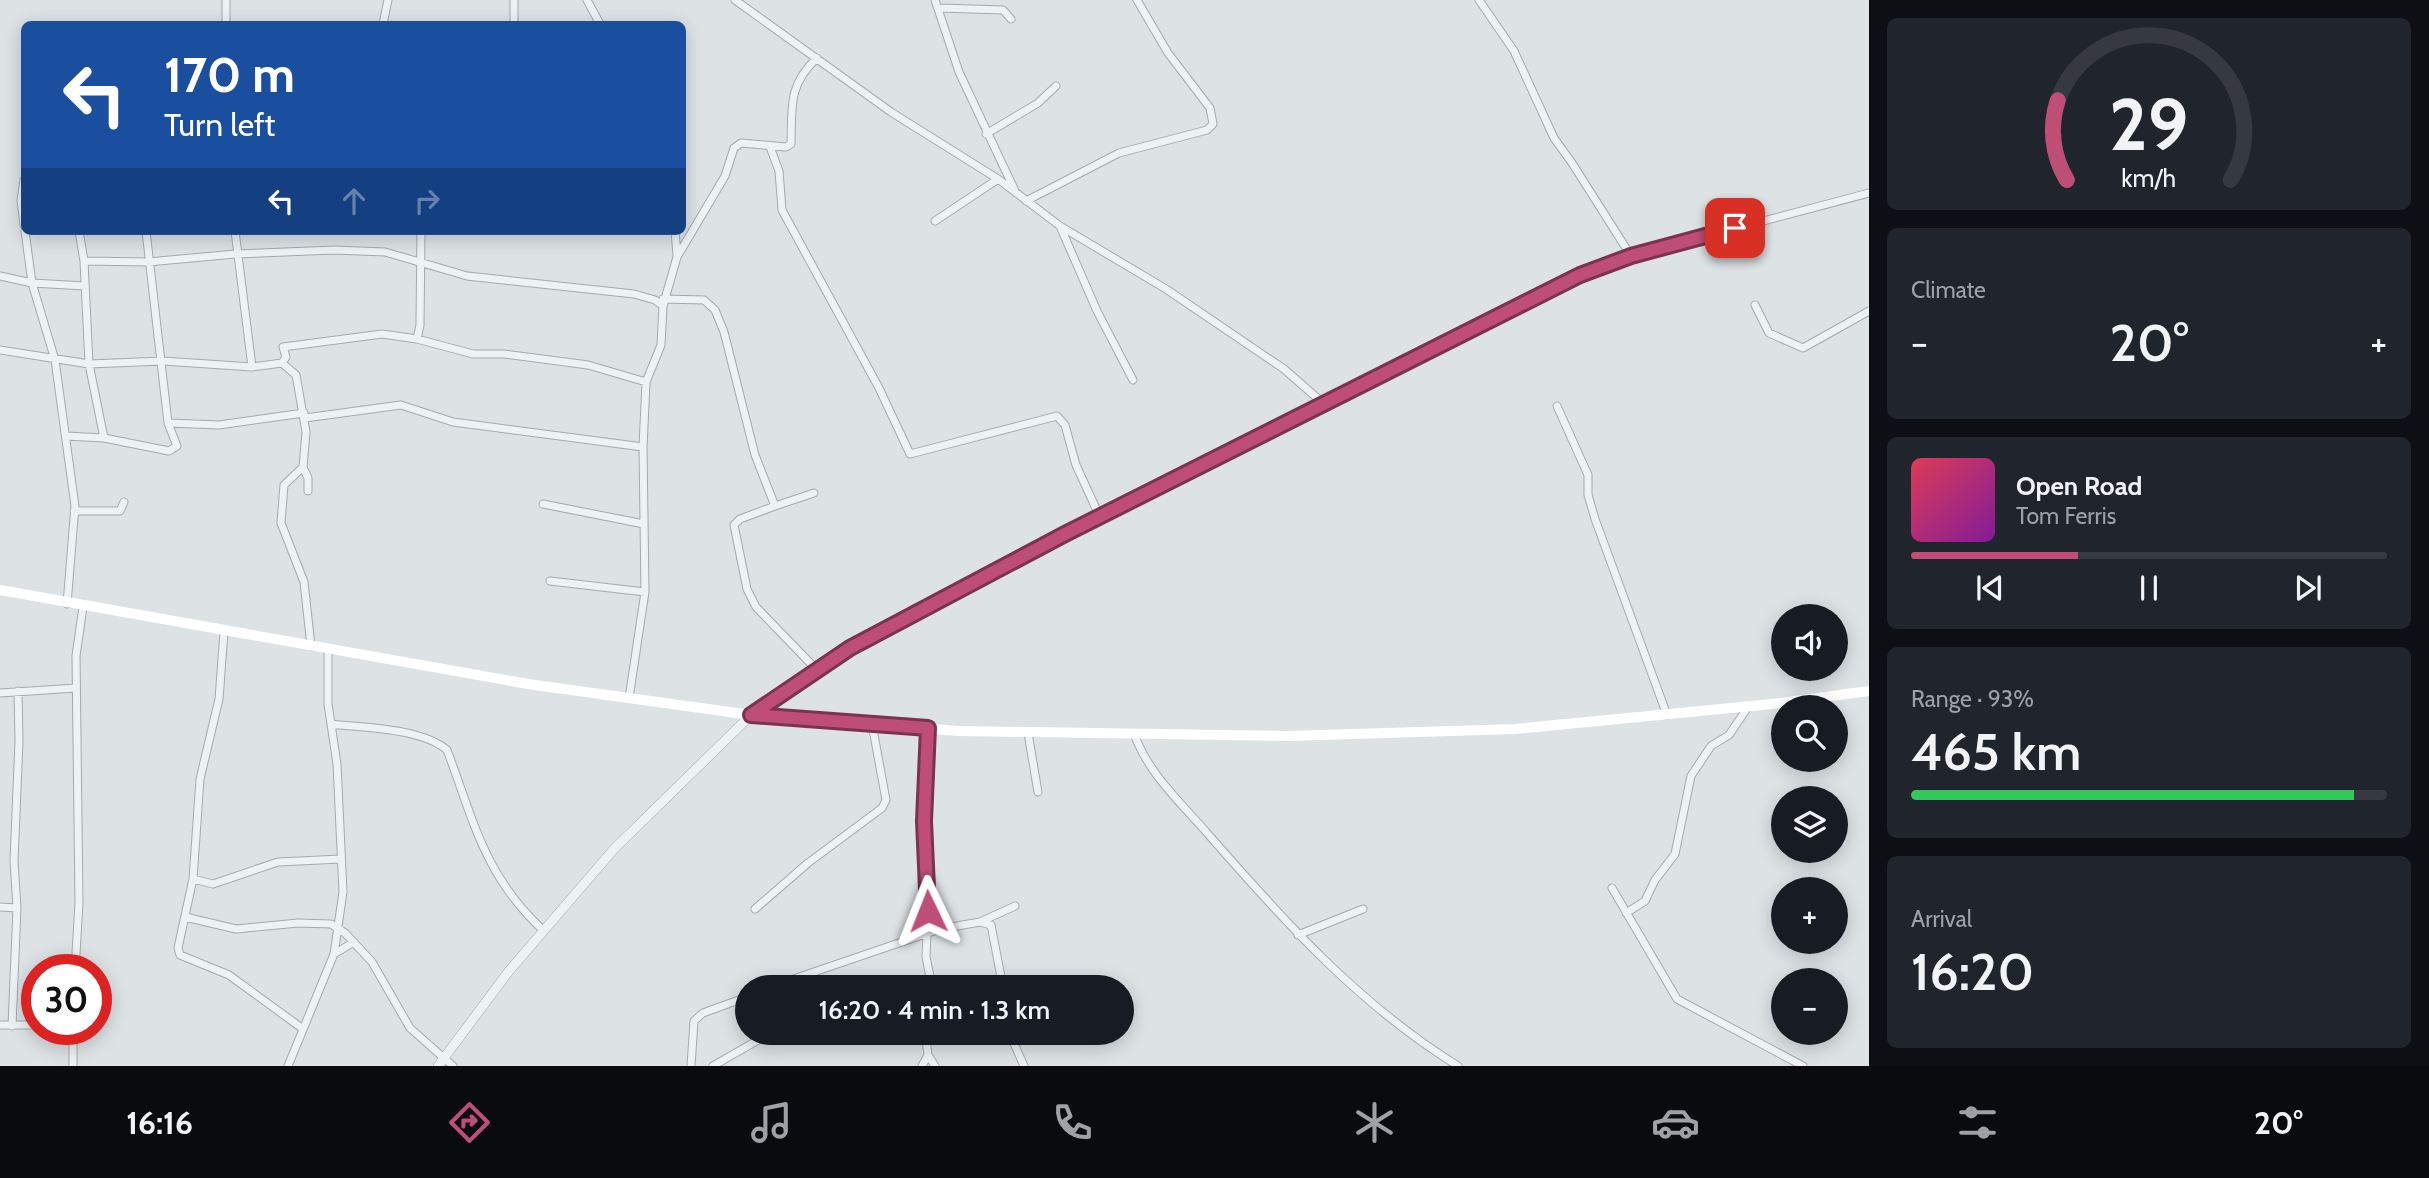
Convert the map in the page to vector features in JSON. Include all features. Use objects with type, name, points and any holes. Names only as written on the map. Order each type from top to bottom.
[{"type":"main road","points":[[0,590],[224,632],[629,698],[751,715],[928,728],[1135,736],[1288,736],[1515,729],[1748,707],[1869,691]]},
{"type":"street","points":[[226,0],[226,21]]},
{"type":"street","points":[[384,21],[388,0]]},
{"type":"street","points":[[514,0],[514,21]]},
{"type":"street","points":[[587,0],[598,21]]},
{"type":"street","points":[[735,0],[891,112],[998,179],[1060,226],[1166,289],[1284,369],[1324,404]]},
{"type":"street","points":[[936,0],[959,72],[986,134],[1017,194]]},
{"type":"street","points":[[1026,201],[1110,157],[1207,130],[1213,124],[1210,108],[1168,53],[1137,0]]},
{"type":"street","points":[[1479,0],[1514,51],[1553,138],[1573,163],[1631,256]]},
{"type":"street","points":[[940,8],[1003,10],[1011,19]]},
{"type":"street","points":[[629,698],[645,592],[643,447],[646,382],[661,345],[665,303],[677,257],[725,176],[734,148],[741,143],[770,147],[791,144],[792,97],[801,72],[817,58]]},
{"type":"street","points":[[986,134],[1038,103],[1056,86]]},
{"type":"street","points":[[770,147],[779,171],[782,210],[879,388],[910,454],[1057,416],[1065,425],[1076,465],[1099,516]]},
{"type":"street","points":[[935,221],[998,179]]},
{"type":"street","points":[[441,1063],[544,931],[614,849],[751,715],[850,648],[1099,516],[1580,275],[1631,256],[1869,193]]},
{"type":"street","points":[[1060,226],[1097,311],[1133,380]]},
{"type":"street","points":[[26,235],[32,283],[55,360],[66,436],[74,511],[66,604]]},
{"type":"street","points":[[80,235],[84,261],[89,364],[104,439]]},
{"type":"street","points":[[66,436],[104,439],[174,451],[177,446],[168,423],[163,361],[146,235]]},
{"type":"street","points":[[235,235],[235,254],[252,368]]},
{"type":"street","points":[[417,339],[420,325],[421,235]]},
{"type":"street","points":[[675,235],[677,257]]},
{"type":"street","points":[[84,261],[148,262],[235,254],[334,250],[384,252],[467,276],[634,294],[665,303],[704,300],[715,310],[724,332],[755,455],[775,506]]},
{"type":"street","points":[[0,276],[32,283],[85,286]]},
{"type":"street","points":[[1755,305],[1769,333],[1803,348],[1869,311]]},
{"type":"street","points":[[311,646],[304,582],[281,523],[284,485],[303,467],[306,453],[304,416],[296,375],[284,360],[283,347],[382,334],[417,339],[472,354],[504,354],[588,365],[646,382]]},
{"type":"street","points":[[0,350],[89,364],[163,361],[252,368],[284,360]]},
{"type":"street","points":[[168,423],[219,425],[401,405],[453,422],[643,447]]},
{"type":"street","points":[[1557,406],[1588,475],[1588,495],[1595,519],[1667,715]]},
{"type":"street","points":[[303,467],[308,478],[308,491]]},
{"type":"street","points":[[814,493],[740,519],[734,525],[747,589],[768,621],[817,670]]},
{"type":"street","points":[[74,511],[120,511],[124,502]]},
{"type":"street","points":[[543,504],[644,524]]},
{"type":"street","points":[[550,581],[645,592]]},
{"type":"street","points":[[76,954],[79,903],[76,656],[83,607]]},
{"type":"street","points":[[224,632],[219,699],[200,779],[193,879],[178,948],[180,955],[229,975],[303,1030]]},
{"type":"street","points":[[288,1066],[334,954],[343,892],[328,649]]},
{"type":"street","points":[[0,693],[76,688]]},
{"type":"street","points":[[12,1026],[17,908],[14,861],[19,741],[18,691]]},
{"type":"street","points":[[1626,913],[1645,901],[1655,880],[1675,854],[1691,776],[1712,746],[1729,735],[1748,707]]},
{"type":"street","points":[[331,724],[421,736],[436,740],[447,750],[483,852],[525,914],[544,931]]},
{"type":"street","points":[[755,909],[808,863],[883,808],[886,800],[872,724]]},
{"type":"street","points":[[928,728],[924,821],[928,911],[932,922],[940,929]]},
{"type":"street","points":[[1028,733],[1038,792]]},
{"type":"street","points":[[1135,736],[1154,772],[1335,973],[1424,1045],[1458,1066]]},
{"type":"street","points":[[193,879],[213,884],[278,862],[341,859]]},
{"type":"street","points":[[1612,888],[1677,999],[1803,1066]]},
{"type":"street","points":[[805,975],[940,929],[980,922],[1015,906]]},
{"type":"street","points":[[0,907],[17,908]]},
{"type":"street","points":[[1298,935],[1363,909]]},
{"type":"street","points":[[185,917],[236,929],[298,923],[331,924],[372,962],[410,1028],[441,1063],[453,1066]]},
{"type":"street","points":[[931,975],[926,934],[932,922]]},
{"type":"street","points":[[980,922],[991,925],[1001,975]]},
{"type":"street","points":[[334,954],[354,943]]},
{"type":"street","points":[[691,1066],[694,1021],[703,1013],[735,1001]]},
{"type":"street","points":[[0,1025],[21,1026]]},
{"type":"street","points":[[73,1045],[73,1066]]},
{"type":"street","points":[[713,1066],[749,1045]]},
{"type":"street","points":[[927,1045],[928,1055],[935,1066]]},
{"type":"street","points":[[1015,1045],[1024,1066]]},
{"type":"street","points":[[922,1066],[928,1055]]},
{"type":"route","points":[[928,911],[924,821],[928,728],[751,715],[850,648],[1088,521],[1580,275],[1631,256],[1735,228]]}]
